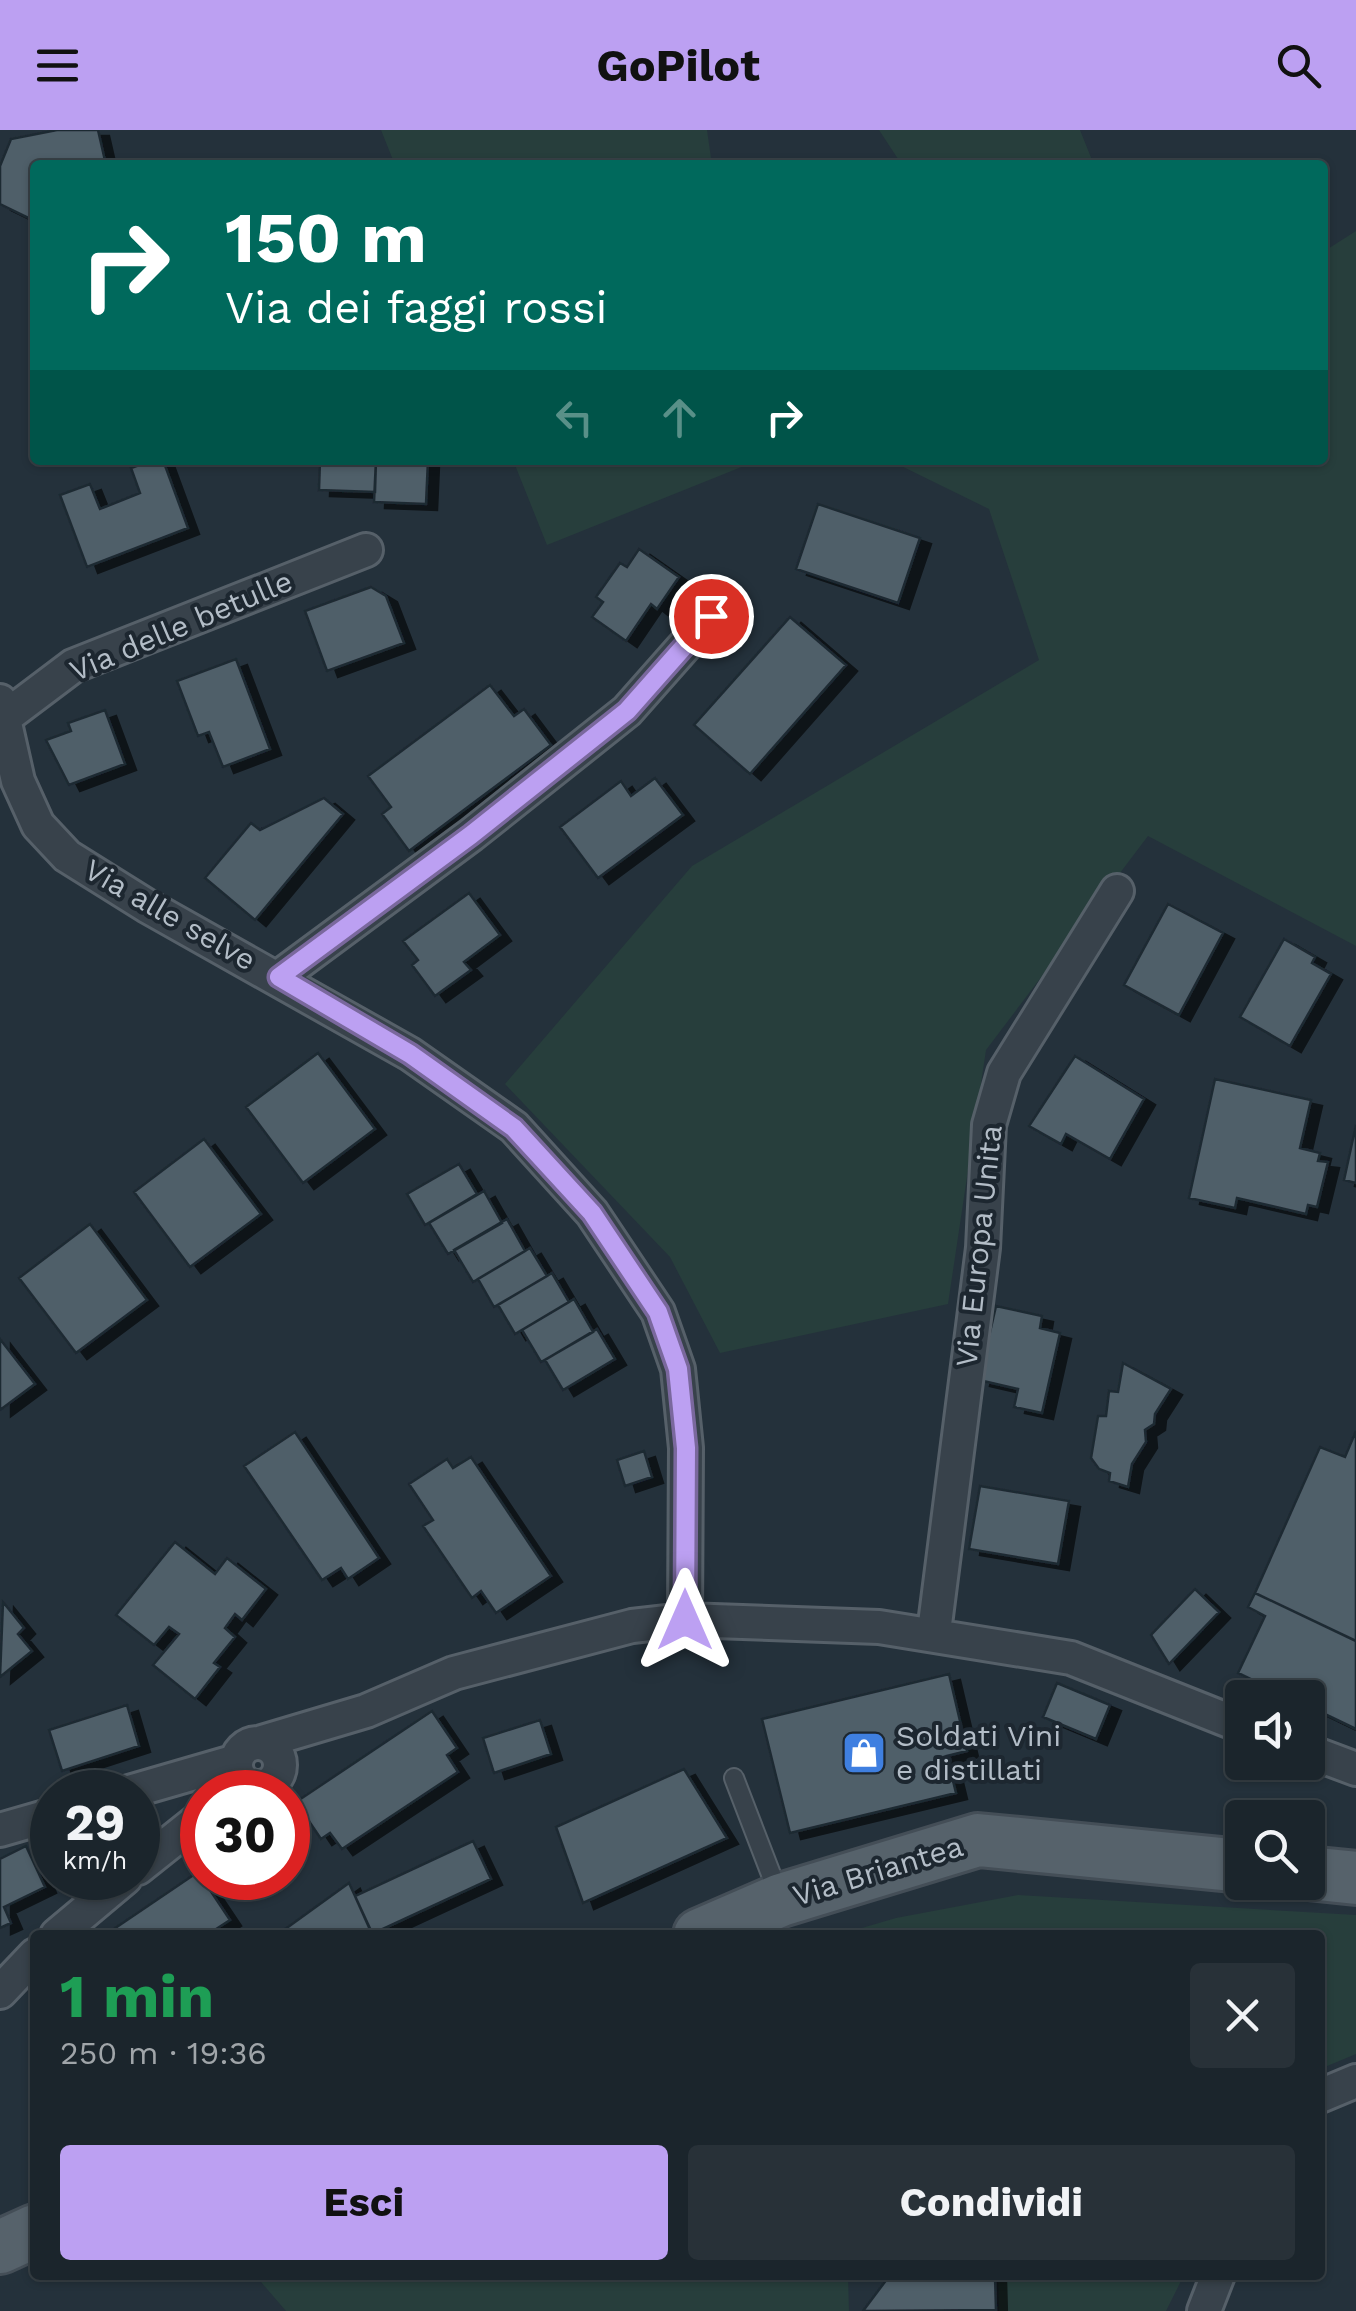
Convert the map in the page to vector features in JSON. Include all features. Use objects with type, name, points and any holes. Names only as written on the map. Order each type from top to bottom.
[{"type":"main road","name":"Via Briantea","points":[[712,1930],[781,1900],[978,1840],[1225,1864]]},
{"type":"main road","points":[[1325,1875],[1356,1878]]},
{"type":"main road","points":[[0,2247],[30,2233]]},
{"type":"street","name":"Via delle betulle","points":[[2,710],[73,666],[366,550]]},
{"type":"street","points":[[279,977],[471,835],[627,711],[711,616]]},
{"type":"street","name":"Via alle selve","points":[[2,710],[24,796],[38,825],[68,856],[147,906],[410,1054],[514,1128],[592,1213],[658,1312],[678,1369],[686,1448],[685,1620]]},
{"type":"street","name":"Via Europa Unita","points":[[934,1632],[983,1248],[989,1125],[1004,1073],[1117,891]]},
{"type":"street","points":[[254,1770],[366,1711],[454,1673],[632,1626],[685,1620],[934,1632],[1071,1658],[1225,1719]]},
{"type":"street","points":[[1325,1757],[1356,1769]]},
{"type":"street","points":[[0,1830],[30,1821]]},
{"type":"street","points":[[160,1850],[180,1835]]},
{"type":"street","points":[[63,1930],[99,1900]]},
{"type":"street","points":[[0,1992],[30,1960]]},
{"type":"street","points":[[1325,2094],[1356,2081]]},
{"type":"street","points":[[1204,2311],[1216,2280]]},
{"type":"lane","points":[[734,1778],[781,1900]]},
{"type":"green space","points":[[381,130],[707,130],[711,160],[393,160]]},
{"type":"green space","points":[[879,130],[1080,130],[1092,160],[899,160]]},
{"type":"green space","points":[[1356,231],[1356,946],[1148,836],[986,1050],[948,1304],[720,1353],[670,1257],[505,1084],[692,866],[1039,660],[989,509],[899,465],[1328,465],[1328,249]]},
{"type":"green space","points":[[515,465],[747,465],[547,545]]},
{"type":"green space","points":[[1018,1895],[1356,1915],[1356,2054],[1325,2067],[1325,1930],[855,1930],[896,1918]]},
{"type":"green space","points":[[259,2280],[848,2280],[849,2311],[286,2311]]},
{"type":"green space","points":[[998,2280],[1182,2280],[1166,2311],[999,2311]]},
{"type":"building","points":[[57,130],[98,130],[105,160],[30,160],[30,219],[0,204],[0,166],[11,139]]},
{"type":"building","points":[[165,465],[188,528],[87,567],[60,495],[90,484],[100,509],[140,493],[131,468]]},
{"type":"building","points":[[320,465],[376,465],[375,492],[319,490]]},
{"type":"building","points":[[376,465],[428,465],[426,504],[374,502]]},
{"type":"building","points":[[818,504],[920,538],[898,603],[796,569]]},
{"type":"building","points":[[639,549],[679,577],[657,609],[651,604],[626,641],[592,617],[603,602],[596,597],[620,563],[627,567]]},
{"type":"building","points":[[371,587],[386,596],[404,643],[327,671],[305,611]]},
{"type":"building","points":[[790,617],[846,665],[750,774],[694,725]]},
{"type":"building","points":[[236,659],[270,749],[223,767],[209,732],[198,736],[177,681]]},
{"type":"building","points":[[490,685],[514,716],[524,709],[551,745],[409,851],[382,814],[391,807],[368,776]]},
{"type":"building","points":[[105,710],[125,764],[69,785],[46,740],[71,731],[68,723]]},
{"type":"building","points":[[655,778],[683,815],[598,878],[560,827],[621,781],[631,796]]},
{"type":"building","points":[[324,798],[343,814],[255,920],[205,878],[251,823],[260,830]]},
{"type":"building","points":[[469,893],[500,935],[464,962],[471,970],[435,996],[412,965],[418,960],[403,941]]},
{"type":"building","points":[[1168,904],[1223,933],[1179,1015],[1124,985]]},
{"type":"building","points":[[1284,939],[1315,957],[1312,963],[1331,974],[1290,1046],[1240,1017]]},
{"type":"building","points":[[318,1053],[375,1129],[303,1183],[246,1107]]},
{"type":"building","points":[[1075,1056],[1144,1099],[1110,1159],[1066,1134],[1061,1144],[1029,1126]]},
{"type":"building","points":[[1215,1079],[1311,1100],[1300,1148],[1320,1153],[1318,1161],[1328,1162],[1317,1207],[1308,1205],[1306,1214],[1237,1198],[1235,1208],[1189,1198]]},
{"type":"building","points":[[1356,1125],[1356,1183],[1344,1180]]},
{"type":"building","points":[[204,1139],[261,1214],[190,1267],[134,1192]]},
{"type":"building","points":[[459,1164],[477,1194],[425,1225],[407,1194]]},
{"type":"building","points":[[484,1191],[502,1223],[448,1254],[429,1223]]},
{"type":"building","points":[[507,1219],[525,1251],[473,1282],[454,1250]]},
{"type":"building","points":[[90,1224],[147,1300],[76,1353],[19,1278]]},
{"type":"building","points":[[530,1248],[547,1276],[494,1307],[478,1279]]},
{"type":"building","points":[[552,1273],[569,1302],[515,1334],[498,1305]]},
{"type":"building","points":[[574,1299],[593,1332],[541,1362],[522,1330]]},
{"type":"building","points":[[996,1306],[1042,1316],[1040,1328],[1060,1333],[1042,1413],[1014,1407],[1018,1389],[979,1380]]},
{"type":"building","points":[[597,1329],[615,1359],[563,1390],[545,1360]]},
{"type":"building","points":[[0,1339],[35,1384],[0,1410]]},
{"type":"building","points":[[1123,1363],[1171,1389],[1155,1414],[1154,1424],[1145,1430],[1146,1442],[1132,1464],[1128,1487],[1109,1481],[1110,1473],[1099,1469],[1091,1458],[1098,1416],[1106,1416],[1109,1391],[1118,1392]]},
{"type":"building","points":[[1356,1431],[1356,1641],[1255,1593],[1320,1447],[1345,1457]]},
{"type":"building","points":[[295,1432],[379,1558],[348,1579],[341,1568],[322,1580],[244,1466]]},
{"type":"building","points":[[644,1451],[652,1477],[625,1486],[617,1460]]},
{"type":"building","points":[[471,1457],[551,1576],[496,1613],[481,1591],[472,1598],[423,1526],[433,1520],[409,1484],[447,1459],[453,1468]]},
{"type":"building","points":[[980,1486],[1069,1501],[1058,1564],[969,1549]]},
{"type":"building","points":[[175,1542],[215,1574],[227,1558],[266,1589],[242,1620],[235,1614],[225,1628],[235,1637],[214,1663],[220,1667],[195,1699],[153,1665],[179,1634],[169,1627],[154,1645],[116,1615]]},
{"type":"building","points":[[1195,1589],[1219,1612],[1169,1664],[1151,1635]]},
{"type":"building","points":[[1255,1593],[1356,1641],[1356,1729],[1325,1714],[1325,1680],[1253,1680],[1238,1673],[1265,1616],[1248,1607]]},
{"type":"building","points":[[3,1602],[24,1628],[18,1634],[32,1651],[0,1677]]},
{"type":"building","name":"Soldati Vini e distillati","points":[[949,1674],[967,1751],[947,1756],[956,1793],[790,1833],[762,1719]]},
{"type":"building","points":[[1057,1683],[1110,1705],[1096,1739],[1043,1717]]},
{"type":"building","points":[[127,1705],[139,1746],[62,1770],[49,1730]]},
{"type":"building","points":[[432,1711],[457,1748],[447,1755],[458,1772],[342,1849],[330,1833],[321,1839],[310,1823],[310,1793]]},
{"type":"building","points":[[540,1720],[551,1754],[494,1773],[483,1738]]},
{"type":"building","points":[[684,1769],[727,1838],[583,1903],[556,1827]]},
{"type":"building","points":[[473,1841],[491,1879],[381,1930],[370,1930],[355,1896]]},
{"type":"building","points":[[26,1846],[30,1855],[30,1894],[4,1907],[11,1923],[0,1928],[0,1859]]},
{"type":"building","points":[[349,1883],[371,1930],[284,1930]]},
{"type":"building","points":[[180,1884],[180,1900],[217,1900],[230,1920],[215,1930],[112,1930]]},
{"type":"building","points":[[886,2280],[995,2280],[996,2310],[863,2311]]},
{"type":"place","name":"Soldati Vini e distillati","points":[[864,1753]]},
{"type":"route","points":[[685,1620],[686,1448],[678,1369],[658,1312],[592,1213],[514,1128],[410,1054],[279,977],[471,835],[627,711],[711,616]]}]
